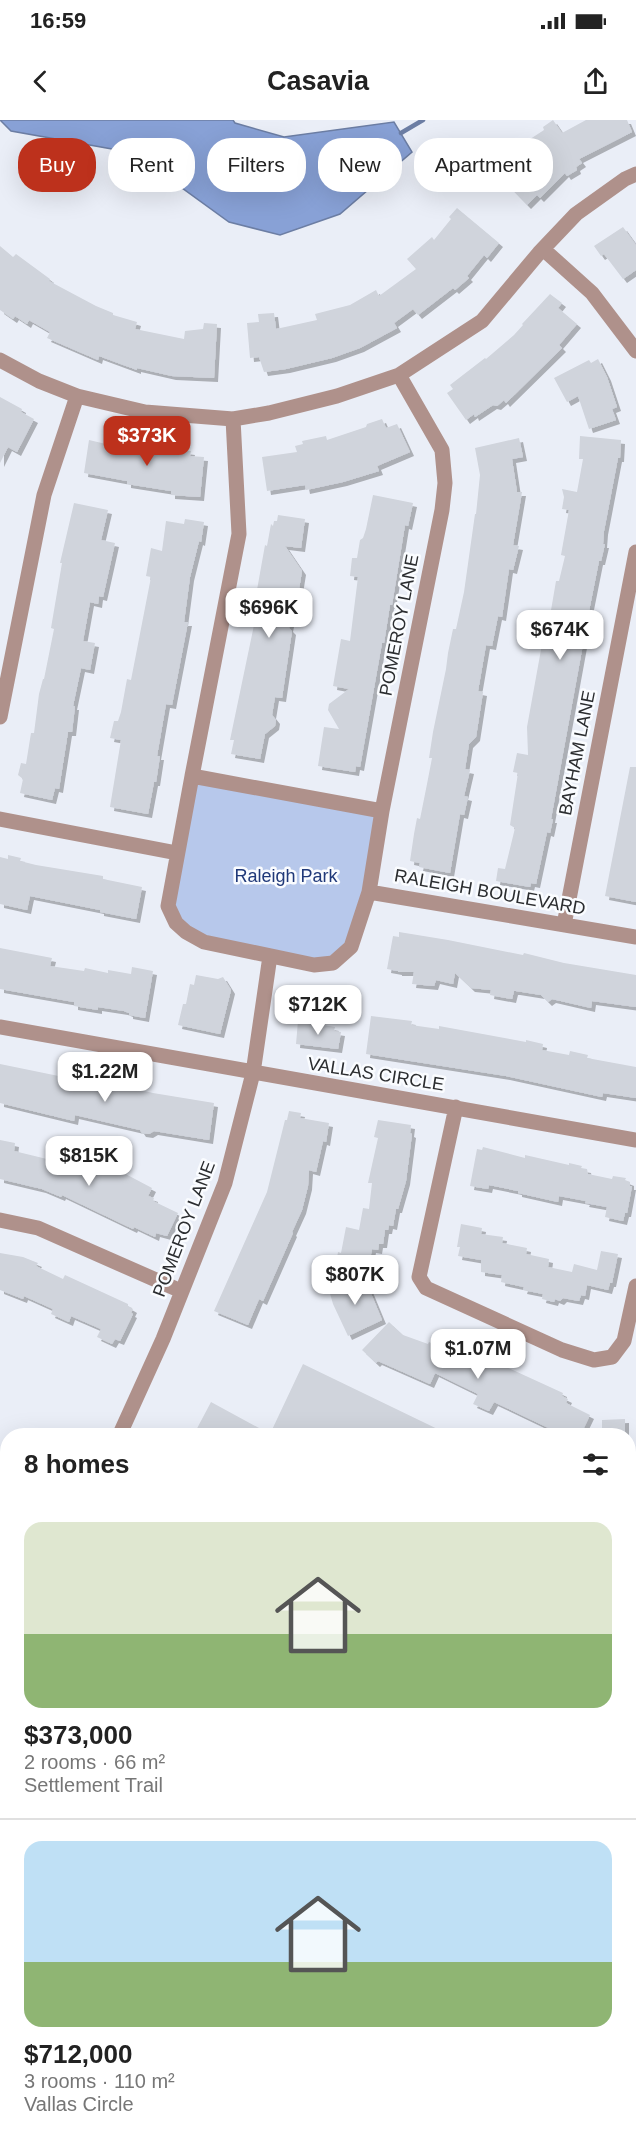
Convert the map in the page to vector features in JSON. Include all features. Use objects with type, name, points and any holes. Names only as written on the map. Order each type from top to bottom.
[{"type":"street","points":[[0,360],[39,381],[77,396],[145,412],[233,419],[337,396],[399,375],[482,321],[576,214],[625,179],[636,174]]},
{"type":"street","points":[[543,249],[592,293],[636,351]]},
{"type":"street","name":"POMEROY LANE","points":[[369,891],[382,811],[442,510],[445,483],[442,450],[399,375]]},
{"type":"street","points":[[0,717],[45,495],[77,396]]},
{"type":"street","name":"RALEIGH BOULEVARD","points":[[233,419],[238,534],[168,906],[176,923],[186,932],[204,942],[314,965],[333,963],[351,947],[369,891],[636,937]]},
{"type":"street","name":"BAYHAM LANE","points":[[564,925],[636,552]]},
{"type":"street","points":[[192,776],[382,811]]},
{"type":"street","points":[[0,819],[177,853]]},
{"type":"street","name":"POMEROY LANE","points":[[123,1428],[163,1339],[225,1183],[253,1073],[270,956]]},
{"type":"street","name":"VALLAS CIRCLE","points":[[0,1027],[636,1140]]},
{"type":"street","name":"VALLAS CIRCLE","points":[[456,1107],[419,1277],[426,1288],[562,1350],[594,1360],[612,1357],[624,1341],[636,1286]]},
{"type":"street","points":[[0,1220],[38,1228],[181,1291]]},
{"type":"green space","name":"Raleigh Park","points":[[192,776],[382,811],[351,947],[333,963],[204,942],[168,906]]},
{"type":"shaded area","points":[[0,120],[233,120],[235,123],[284,137],[394,122],[412,152],[402,161],[402,138],[318,138],[318,192],[366,192],[340,214],[280,235],[229,222],[187,192],[195,192],[195,138],[108,138],[108,148],[96,146],[96,138],[50,138],[11,131]]},
{"type":"building","points":[[553,120],[562,133],[586,120],[627,120],[632,132],[579,159],[582,163],[576,167],[577,170],[567,176],[565,173],[553,185],[553,138],[532,138],[544,130],[543,127]]},
{"type":"building","points":[[514,192],[546,192],[540,198],[537,195],[527,205]]},
{"type":"building","points":[[457,208],[499,243],[487,258],[484,255],[467,276],[469,278],[455,290],[453,288],[418,315],[413,309],[394,323],[397,328],[360,348],[332,358],[264,372],[259,357],[250,358],[247,323],[259,322],[258,314],[274,313],[276,329],[317,320],[315,314],[350,305],[376,290],[379,296],[416,269],[407,259],[432,237],[434,240]]},
{"type":"building","points":[[623,227],[636,245],[636,270],[623,279],[604,254],[601,256],[594,246]]},
{"type":"building","points":[[0,246],[13,257],[16,254],[50,279],[49,281],[113,315],[137,322],[135,329],[184,339],[185,331],[203,329],[204,323],[217,324],[214,378],[172,376],[137,368],[137,370],[99,356],[98,360],[47,338],[50,332],[29,320],[27,324],[15,316],[13,319],[0,310]]},
{"type":"building","points":[[550,294],[562,303],[558,308],[577,324],[559,345],[562,348],[506,403],[504,400],[497,406],[493,405],[466,420],[447,393],[453,389],[450,385],[514,335]]},
{"type":"building","points":[[598,359],[617,407],[612,409],[616,420],[589,429],[578,396],[567,402],[554,378],[589,360],[591,363]]},
{"type":"building","points":[[0,397],[22,409],[21,412],[34,419],[17,452],[8,447],[0,463]]},
{"type":"building","points":[[382,419],[386,428],[397,424],[410,452],[377,466],[379,471],[343,482],[306,490],[305,485],[267,491],[262,457],[297,452],[295,446],[303,444],[302,441],[326,436],[327,440]]},
{"type":"building","points":[[580,436],[621,440],[620,458],[618,458],[604,531],[603,544],[605,544],[601,561],[599,561],[590,606],[551,819],[553,819],[550,833],[547,832],[536,884],[531,883],[530,887],[496,881],[498,868],[505,869],[515,828],[510,825],[518,773],[513,772],[517,753],[528,755],[527,727],[546,622],[549,622],[556,581],[559,581],[565,556],[561,555],[569,510],[562,509],[564,497],[562,489],[577,492],[583,459],[579,459]]},
{"type":"building","points":[[519,438],[523,457],[512,459],[517,492],[522,492],[513,545],[519,546],[513,570],[509,569],[502,617],[498,616],[492,646],[486,645],[478,691],[483,692],[476,737],[469,744],[465,769],[470,770],[464,796],[468,797],[464,815],[460,814],[450,873],[419,867],[420,863],[410,861],[414,834],[417,818],[420,819],[427,784],[432,758],[429,758],[433,732],[453,629],[456,629],[464,592],[476,514],[480,475],[475,448]]},
{"type":"building","points":[[89,440],[106,444],[106,440],[151,449],[151,446],[191,451],[190,456],[204,457],[200,497],[171,495],[171,491],[127,484],[127,481],[84,473]]},
{"type":"building","points":[[373,495],[413,503],[408,526],[405,525],[392,605],[390,605],[384,643],[382,643],[360,767],[356,766],[355,772],[318,766],[324,727],[339,729],[328,710],[329,704],[349,689],[333,686],[341,639],[350,641],[358,577],[350,576],[352,558],[357,558]]},
{"type":"building","points":[[74,503],[108,510],[101,540],[115,543],[103,597],[99,596],[98,604],[90,602],[83,641],[95,643],[90,670],[81,668],[73,706],[75,706],[72,732],[68,732],[59,789],[55,788],[52,800],[20,793],[23,779],[18,775],[21,763],[26,764],[31,733],[34,733],[39,694],[54,629],[51,628],[62,563],[60,563]]},
{"type":"building","points":[[278,515],[305,519],[301,548],[285,546],[302,571],[296,608],[293,608],[289,628],[292,631],[282,698],[275,697],[272,715],[276,720],[275,726],[265,734],[260,759],[231,754],[234,740],[230,740],[259,601],[255,601],[265,545],[267,546],[271,524],[273,526],[274,521],[277,521]]},
{"type":"building","points":[[185,519],[204,522],[201,542],[199,541],[190,577],[184,622],[188,622],[172,705],[166,704],[157,756],[160,756],[156,782],[154,782],[148,814],[110,807],[121,740],[110,738],[114,721],[118,721],[121,712],[127,679],[131,680],[151,577],[146,576],[151,548],[162,551],[166,521],[184,524]]},
{"type":"building","points":[[630,767],[636,767],[636,902],[605,896]]},
{"type":"building","points":[[8,855],[36,865],[103,876],[103,879],[142,887],[136,919],[30,896],[27,910],[0,904],[0,857],[8,859]]},
{"type":"building","points":[[399,932],[636,975],[636,1007],[592,1001],[591,1008],[552,999],[548,1002],[541,995],[516,991],[512,999],[490,995],[491,990],[471,988],[455,973],[453,984],[436,980],[434,986],[412,984],[414,972],[387,969],[393,936],[399,937]]},
{"type":"building","points":[[0,948],[52,958],[50,966],[84,971],[85,968],[108,973],[108,970],[131,974],[132,967],[153,971],[145,1018],[129,1015],[124,1011],[74,1006],[74,1002],[0,989]]},
{"type":"building","points":[[196,975],[218,979],[223,977],[231,990],[220,1034],[178,1025],[190,984],[194,985]]},
{"type":"building","points":[[371,1016],[412,1021],[411,1025],[439,1029],[439,1026],[526,1042],[526,1040],[543,1044],[542,1050],[569,1055],[570,1051],[588,1055],[587,1058],[636,1067],[636,1098],[603,1093],[602,1097],[506,1076],[366,1054]]},
{"type":"building","points":[[298,1021],[335,1027],[334,1031],[341,1032],[338,1049],[296,1044]]},
{"type":"building","points":[[0,1064],[83,1081],[84,1078],[131,1085],[131,1088],[153,1093],[214,1103],[209,1140],[154,1131],[149,1134],[142,1133],[140,1130],[75,1115],[74,1121],[0,1103]]},
{"type":"building","points":[[289,1111],[301,1113],[300,1118],[329,1123],[326,1142],[323,1141],[316,1172],[309,1170],[302,1210],[293,1233],[263,1301],[259,1299],[248,1325],[214,1311],[267,1192]]},
{"type":"building","points":[[378,1120],[411,1125],[410,1133],[412,1134],[406,1181],[398,1209],[396,1209],[393,1226],[389,1225],[388,1230],[385,1230],[383,1244],[379,1244],[378,1250],[372,1249],[367,1276],[335,1269],[346,1227],[359,1230],[363,1208],[369,1209],[372,1183],[368,1183],[378,1138],[374,1137]]},
{"type":"building","points":[[0,1140],[15,1143],[14,1151],[51,1160],[56,1147],[117,1172],[118,1170],[152,1188],[148,1196],[154,1198],[153,1201],[178,1213],[167,1236],[156,1233],[155,1237],[134,1227],[133,1229],[62,1195],[61,1197],[42,1189],[0,1179]]},
{"type":"building","points":[[483,1147],[525,1158],[525,1155],[582,1166],[581,1168],[587,1169],[588,1174],[612,1179],[613,1176],[626,1178],[625,1180],[632,1186],[627,1213],[623,1221],[605,1217],[607,1207],[585,1203],[586,1201],[559,1196],[558,1202],[489,1185],[488,1189],[470,1186],[477,1149],[482,1150]]},
{"type":"building","points":[[461,1224],[482,1228],[481,1234],[503,1237],[502,1243],[527,1248],[526,1254],[549,1259],[548,1267],[572,1272],[574,1264],[597,1270],[601,1251],[618,1254],[612,1283],[608,1290],[587,1285],[585,1296],[581,1295],[579,1301],[563,1298],[560,1301],[555,1299],[554,1302],[542,1299],[543,1294],[501,1282],[502,1275],[481,1272],[481,1260],[458,1256],[460,1247],[457,1247]]},
{"type":"building","points":[[0,1253],[23,1257],[38,1263],[36,1266],[63,1279],[65,1275],[128,1304],[133,1309],[131,1313],[133,1314],[120,1341],[115,1339],[112,1344],[97,1337],[101,1329],[71,1316],[69,1322],[51,1314],[53,1309],[24,1296],[23,1299],[0,1290]]},
{"type":"building","points":[[365,1279],[382,1320],[348,1336],[329,1290]]},
{"type":"building","points":[[389,1322],[403,1335],[428,1344],[429,1342],[449,1352],[453,1344],[460,1346],[563,1393],[562,1396],[568,1399],[566,1403],[590,1415],[584,1428],[549,1428],[494,1402],[489,1411],[473,1404],[478,1394],[435,1373],[430,1384],[378,1361],[376,1363],[362,1350]]},
{"type":"building","points":[[303,1364],[435,1428],[273,1428]]},
{"type":"building","points":[[211,1402],[259,1428],[197,1428]]},
{"type":"building","points":[[625,1419],[625,1428],[602,1428],[602,1420]]},
{"type":"waterway","points":[[401,133],[423,120]]}]
